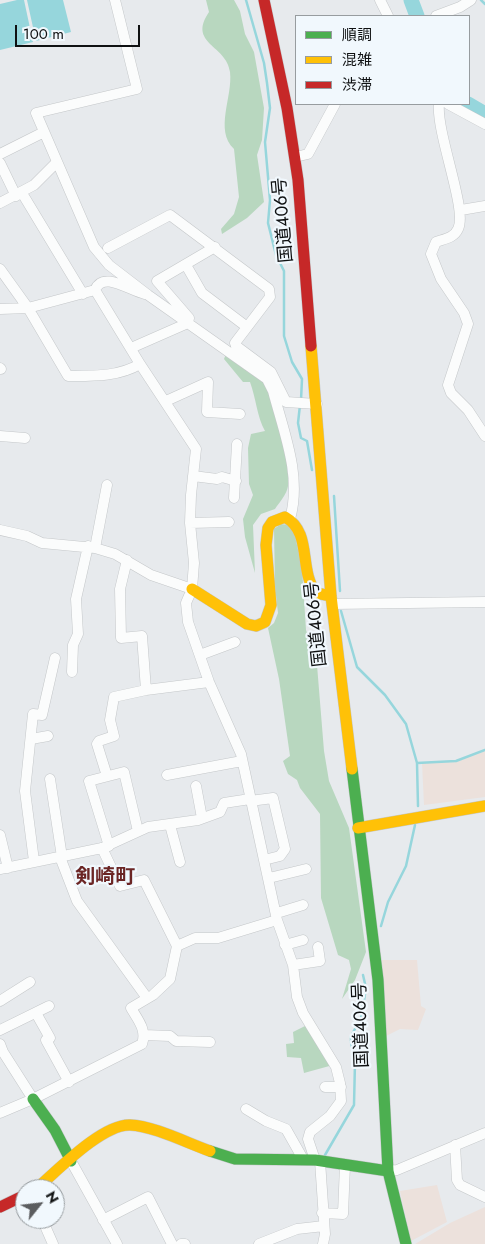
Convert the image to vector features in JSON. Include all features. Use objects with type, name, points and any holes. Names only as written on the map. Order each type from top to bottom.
[{"type":"main road","name":"国道406号","points":[[264,0],[275,46],[295,158],[312,404],[358,828],[378,980],[388,1171],[406,1244]]},
{"type":"main road","points":[[192,589],[246,624],[256,626],[265,622],[271,605],[266,545],[268,528],[278,519],[290,518],[297,524],[300,531],[309,585],[316,593],[332,600]]},
{"type":"main road","points":[[358,828],[485,806]]},
{"type":"main road","points":[[33,1099],[55,1130],[71,1161]]},
{"type":"main road","points":[[48,1179],[98,1136],[128,1125],[144,1128],[235,1159],[313,1160],[388,1171]]},
{"type":"main road","points":[[0,1207],[15,1200]]},
{"type":"street","points":[[115,0],[137,89],[36,113],[101,257],[148,295],[267,378],[273,391],[295,482],[295,500],[290,518]]},
{"type":"street","points":[[380,0],[388,15]]},
{"type":"street","points":[[439,15],[460,7],[471,0]]},
{"type":"street","points":[[295,158],[308,154],[334,105]]},
{"type":"street","points":[[439,105],[446,158],[461,210],[458,231],[450,237],[436,242],[431,254],[441,279],[466,317],[468,324],[448,381],[449,389],[471,414],[481,433],[485,436]]},
{"type":"street","points":[[450,105],[485,124]]},
{"type":"street","points":[[0,154],[44,132]]},
{"type":"street","points":[[0,203],[34,185],[57,162]]},
{"type":"street","points":[[0,163],[83,294]]},
{"type":"street","points":[[461,210],[485,206]]},
{"type":"street","points":[[108,248],[170,215],[215,247],[269,289],[270,297],[235,343],[236,346],[271,372],[286,402],[312,404]]},
{"type":"street","points":[[188,323],[189,318],[157,282],[215,247]]},
{"type":"street","points":[[186,265],[202,293],[247,326]]},
{"type":"street","points":[[0,269],[28,308],[68,376],[97,376],[129,371],[140,364]]},
{"type":"street","points":[[0,309],[28,308],[83,294],[95,290],[97,285],[108,281],[148,295]]},
{"type":"street","points":[[95,290],[140,364],[194,443],[196,454],[190,522],[194,556],[192,589],[186,603],[186,612],[209,682],[242,761],[277,917],[293,965],[297,996],[303,1013],[336,1067],[341,1087],[341,1101],[336,1109],[310,1132],[308,1139],[324,1226],[323,1244]]},
{"type":"street","points":[[131,348],[188,323]]},
{"type":"street","points":[[166,401],[208,382],[207,412],[240,414]]},
{"type":"street","points":[[0,436],[25,438]]},
{"type":"street","points":[[234,498],[237,444]]},
{"type":"street","points":[[193,476],[217,479],[222,477],[236,481]]},
{"type":"street","points":[[72,672],[73,645],[78,634],[76,599],[107,485]]},
{"type":"street","points":[[190,522],[230,522]]},
{"type":"street","points":[[0,531],[27,536],[42,543],[91,547],[127,560],[151,575],[192,589]]},
{"type":"street","points":[[127,560],[120,589],[122,638],[142,636],[146,690]]},
{"type":"street","points":[[332,600],[485,602]]},
{"type":"street","points":[[200,655],[235,642]]},
{"type":"street","points":[[34,862],[26,791],[30,739],[33,714],[42,715],[55,658]]},
{"type":"street","points":[[107,776],[97,744],[99,741],[114,736],[110,720],[114,697],[146,690],[209,682]]},
{"type":"street","points":[[30,739],[48,736]]},
{"type":"street","points":[[167,775],[242,761]]},
{"type":"street","points":[[0,1113],[69,1082],[142,1044],[144,1035],[131,1008],[147,998],[170,979],[177,946],[144,880],[120,886],[105,847],[89,781],[124,772],[138,831]]},
{"type":"street","points":[[50,779],[61,857],[77,901],[147,998]]},
{"type":"street","points":[[196,786],[202,818]]},
{"type":"street","points":[[0,836],[4,869],[105,847],[148,827],[170,825],[202,818],[220,812],[224,803],[273,798],[285,849],[280,856],[264,860]]},
{"type":"street","points":[[170,825],[180,862]]},
{"type":"street","points":[[269,878],[306,868]]},
{"type":"street","points":[[177,946],[195,938],[218,938],[277,917],[304,905]]},
{"type":"street","points":[[286,945],[303,940]]},
{"type":"street","points":[[293,965],[320,961],[318,946]]},
{"type":"street","points":[[0,1001],[30,982]]},
{"type":"street","points":[[0,1030],[49,1006]]},
{"type":"street","points":[[36,1013],[50,1038],[46,1040],[69,1082]]},
{"type":"street","points":[[144,1035],[170,1036],[176,1041],[210,1042]]},
{"type":"street","points":[[0,1044],[3,1052],[33,1099]]},
{"type":"street","points":[[325,1087],[341,1087]]},
{"type":"street","points":[[246,1109],[266,1121],[286,1129],[313,1160]]},
{"type":"street","points":[[388,1171],[397,1170],[485,1133]]},
{"type":"street","points":[[455,1146],[457,1180],[460,1185],[485,1197]]},
{"type":"street","points":[[71,1161],[117,1244]]},
{"type":"street","points":[[322,1213],[343,1214],[345,1165]]},
{"type":"street","points":[[103,1220],[148,1197],[172,1244]]},
{"type":"street","points":[[259,1244],[297,1230],[324,1226]]},
{"type":"street","points":[[46,1229],[53,1244]]},
{"type":"shaded area","points":[[485,751],[485,797],[424,805],[422,763],[456,762]]},
{"type":"shaded area","points":[[382,960],[417,960],[421,1006],[426,1009],[418,1030],[400,1029],[386,1036]]},
{"type":"shaded area","points":[[437,1185],[447,1222],[411,1241],[400,1191]]},
{"type":"shaded area","points":[[485,1207],[485,1244],[415,1244],[450,1223]]},
{"type":"green space","points":[[206,0],[234,0],[240,11],[245,34],[254,52],[264,108],[262,140],[257,155],[264,202],[247,218],[222,234],[221,229],[234,214],[239,197],[234,149],[228,141],[225,132],[230,72],[222,56],[205,38],[203,23],[209,12]]},
{"type":"green space","points":[[226,354],[269,386],[276,404],[283,435],[288,486],[285,495],[275,509],[261,514],[253,525],[255,573],[245,537],[243,519],[253,495],[249,484],[248,448],[251,434],[265,431],[260,420],[250,382],[243,382],[224,359]]},
{"type":"green space","points":[[281,524],[289,525],[294,531],[302,568],[306,630],[317,665],[324,751],[329,781],[349,828],[366,952],[355,980],[342,999],[351,969],[349,960],[338,955],[321,898],[320,814],[300,788],[297,780],[288,774],[283,761],[290,756],[279,679],[268,628],[274,623],[278,613],[275,587],[274,529]]},
{"type":"green space","points":[[307,1025],[333,1065],[304,1073],[301,1058],[287,1057],[286,1044],[294,1043],[293,1032]]},
{"type":"water","points":[[24,0],[33,42],[0,50],[0,4]]},
{"type":"water","points":[[27,0],[63,0],[71,32],[36,41]]},
{"type":"waterway","points":[[246,0],[264,63],[267,83],[270,108],[265,142],[270,200],[268,223],[276,255],[284,271],[284,336],[292,362],[302,379],[301,400]]},
{"type":"waterway","points":[[411,0],[417,15]]},
{"type":"waterway","points":[[481,0],[485,4]]},
{"type":"waterway","points":[[470,105],[485,114]]},
{"type":"waterway","points":[[300,405],[298,423],[301,438],[307,441],[312,470]]},
{"type":"waterway","points":[[334,496],[340,591]]},
{"type":"waterway","points":[[341,611],[357,667],[385,695],[406,724],[417,763],[418,806]]},
{"type":"waterway","points":[[417,763],[456,761],[485,750]]},
{"type":"waterway","points":[[381,926],[388,902],[406,866],[415,825]]},
{"type":"waterway","points":[[325,1155],[354,1105],[355,1062],[351,1036],[361,1018],[366,988],[363,975]]},
{"type":"traffic: fast","points":[[352,769],[378,980],[388,1171],[406,1244]]},
{"type":"traffic: fast","points":[[33,1099],[55,1130],[71,1161]]},
{"type":"traffic: fast","points":[[210,1151],[235,1159],[315,1160],[388,1171]]},
{"type":"traffic: slow","points":[[311,346],[331,596],[352,769]]},
{"type":"traffic: slow","points":[[192,589],[247,624],[256,626],[265,622],[271,605],[266,545],[268,528],[272,522],[285,517],[294,524],[299,532],[311,584],[316,593],[331,596]]},
{"type":"traffic: slow","points":[[358,828],[485,806]]},
{"type":"traffic: slow","points":[[47,1179],[93,1140],[106,1132],[130,1125],[149,1128],[210,1151]]},
{"type":"traffic: jam","points":[[264,0],[287,108],[298,180],[311,346]]},
{"type":"traffic: jam","points":[[0,1207],[15,1200]]},
{"type":"district","name":"剣崎町","points":[[105,878]]}]
